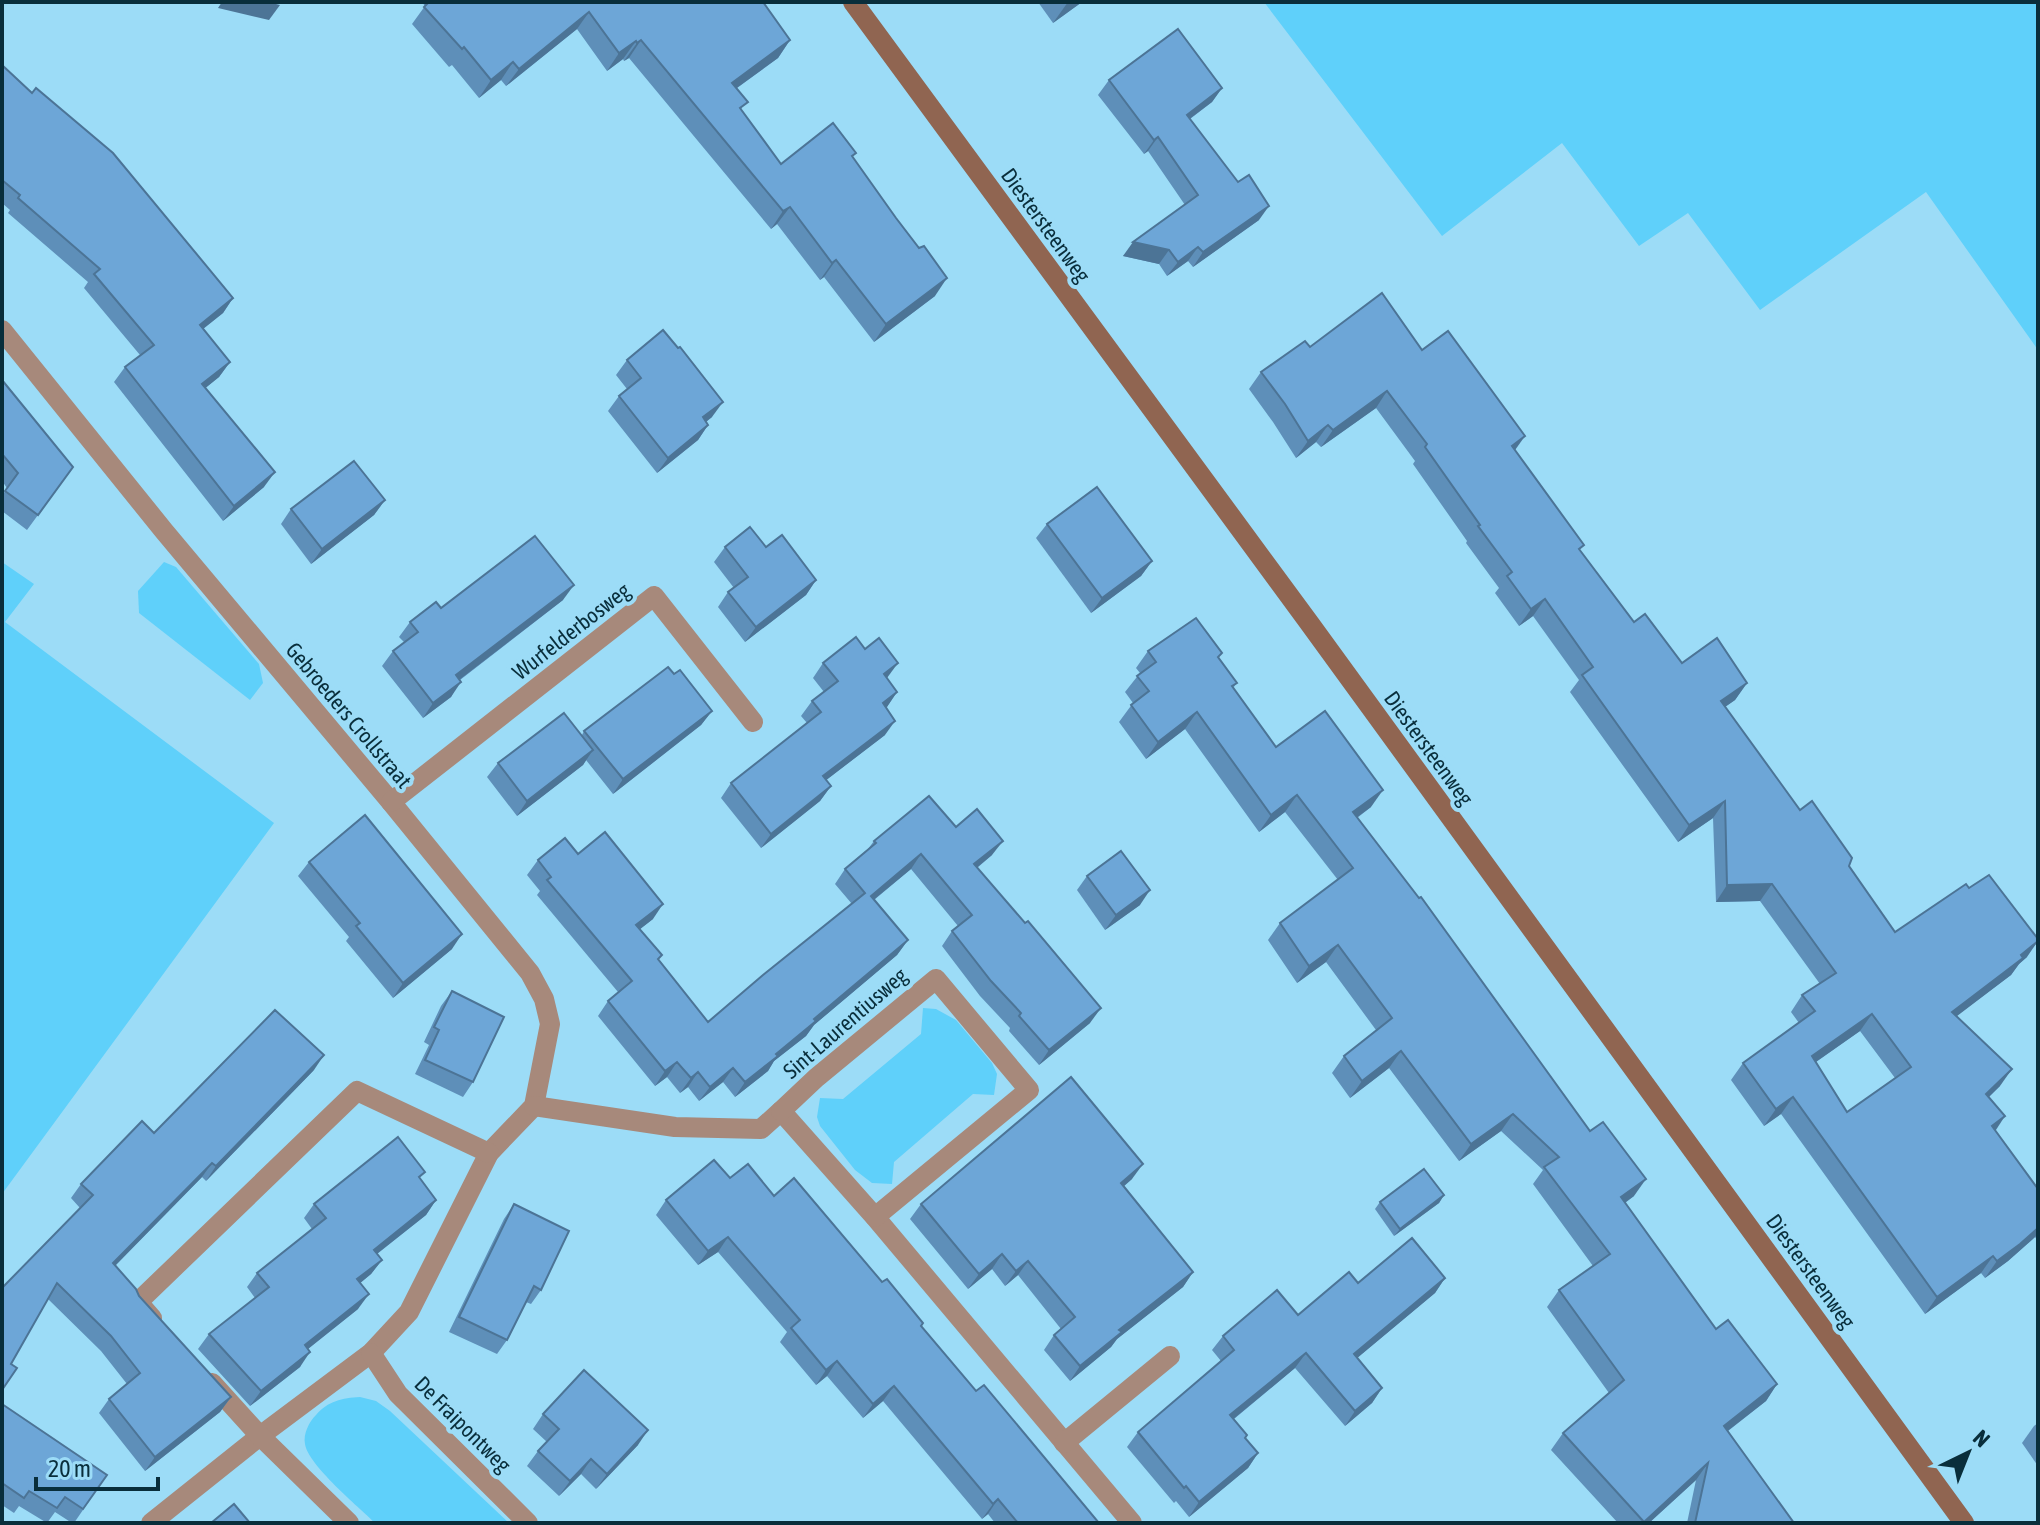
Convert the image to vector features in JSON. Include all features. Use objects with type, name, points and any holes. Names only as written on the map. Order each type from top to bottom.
[{"type":"main road","name":"Diestersteenweg","points":[[853,2],[1964,1523]]},
{"type":"street","name":"Gebroeders Crollstraat","points":[[2,330],[530,973],[544,999],[550,1024],[534,1106]]},
{"type":"street","name":"Wurfelderbosweg","points":[[391,802],[654,596],[753,722]]},
{"type":"street","name":"Sint-Laurentiusweg","points":[[534,1106],[675,1127],[761,1129],[816,1078],[936,979],[1029,1090],[875,1217]]},
{"type":"street","points":[[168,1335],[138,1302],[357,1091],[489,1153]]},
{"type":"street","points":[[151,1523],[371,1353],[409,1312],[489,1153],[534,1106]]},
{"type":"street","name":"Sint-Laurentiusweg","points":[[781,1111],[875,1217],[1132,1523]]},
{"type":"street","name":"De Fraipontweg","points":[[371,1353],[398,1394],[528,1523]]},
{"type":"street","points":[[1064,1443],[1170,1356]]},
{"type":"street","points":[[199,1369],[260,1436],[349,1523]]},
{"type":"shaded area","points":[[1264,2],[2038,2],[2038,350],[1926,192],[1760,310],[1688,213],[1639,246],[1562,143],[1442,236]]},
{"type":"shaded area","points":[[2,562],[34,584],[5,622],[274,823],[2,1194]]},
{"type":"shaded area","points":[[164,562],[176,567],[259,664],[263,683],[250,700],[139,613],[138,591]]},
{"type":"shaded area","points":[[923,1008],[936,1009],[956,1020],[992,1063],[997,1074],[994,1095],[973,1094],[894,1162],[892,1184],[872,1183],[855,1170],[820,1126],[817,1117],[820,1098],[843,1099],[921,1034]]},
{"type":"shaded area","points":[[360,1397],[376,1401],[390,1411],[509,1523],[375,1523],[324,1474],[305,1444],[307,1428],[325,1406]]},
{"type":"building","points":[[429,2],[763,2],[790,40],[732,83],[748,102],[740,108],[781,164],[833,123],[856,153],[852,156],[896,218],[919,248],[924,246],[947,278],[886,324],[836,260],[832,263],[790,207],[783,211],[641,40],[619,53],[589,12],[519,69],[513,62],[491,80],[464,47],[462,49],[424,7]]},
{"type":"building","points":[[1178,29],[1222,88],[1187,115],[1238,182],[1249,175],[1269,206],[1203,252],[1198,247],[1178,262],[1169,250],[1133,242],[1198,195],[1158,137],[1154,140],[1109,80]]},
{"type":"building","points":[[2,65],[32,93],[36,88],[113,153],[233,298],[200,325],[230,362],[202,384],[275,472],[234,506],[125,367],[154,345],[94,274],[100,269],[18,198],[20,195],[2,180]]},
{"type":"building","points":[[1382,293],[1422,350],[1448,331],[1525,436],[1512,446],[1584,545],[1579,549],[1634,622],[1645,614],[1682,663],[1717,638],[1747,683],[1721,701],[1800,810],[1812,801],[1852,858],[1849,866],[1895,932],[1966,884],[1969,888],[1989,875],[2038,941],[2021,955],[2023,958],[1952,1012],[2012,1069],[1986,1094],[2005,1116],[1992,1126],[2038,1189],[2038,1228],[2020,1244],[1997,1261],[1993,1256],[1937,1297],[1793,1097],[1776,1109],[1743,1063],[1815,1011],[1802,995],[1836,973],[1772,884],[1727,885],[1725,801],[1689,825],[1582,675],[1593,667],[1545,599],[1531,609],[1507,576],[1512,572],[1425,447],[1427,444],[1387,391],[1333,430],[1328,425],[1308,441],[1261,372],[1305,341],[1310,347]],"holes":[[[1872,1014],[1911,1067],[1847,1112],[1812,1056]]]},
{"type":"building","points":[[663,330],[723,402],[703,417],[708,425],[668,458],[619,396],[641,378],[627,360]]},
{"type":"building","points":[[2,380],[73,467],[38,515],[5,491],[18,473],[2,454]]},
{"type":"building","points":[[354,461],[385,500],[322,549],[291,509]]},
{"type":"building","points":[[1097,487],[1152,561],[1102,598],[1047,524]]},
{"type":"building","points":[[750,527],[766,547],[782,535],[816,580],[756,627],[728,592],[748,577],[725,547]]},
{"type":"building","points":[[535,536],[574,585],[456,675],[461,682],[433,703],[393,651],[418,632],[410,622],[436,602],[441,608]]},
{"type":"building","points":[[1196,618],[1222,653],[1218,657],[1237,683],[1232,686],[1276,747],[1325,711],[1383,790],[1353,812],[1421,897],[1590,1131],[1603,1122],[1646,1179],[1621,1197],[1716,1329],[1728,1320],[1777,1384],[1724,1426],[1794,1523],[1695,1523],[1708,1463],[1644,1522],[1563,1433],[1624,1380],[1559,1290],[1610,1254],[1544,1167],[1559,1157],[1513,1114],[1471,1144],[1401,1051],[1362,1081],[1344,1056],[1392,1018],[1338,945],[1309,966],[1280,923],[1353,868],[1297,795],[1271,815],[1197,712],[1158,742],[1131,705],[1149,691],[1137,676],[1156,662],[1148,651]]},
{"type":"building","points":[[856,637],[865,649],[879,638],[898,663],[884,674],[897,692],[883,703],[895,721],[823,776],[831,786],[771,834],[731,783],[821,712],[812,701],[838,681],[823,663]]},
{"type":"building","points":[[668,667],[674,674],[680,670],[712,711],[623,779],[584,731]]},
{"type":"building","points":[[564,713],[593,750],[527,801],[498,763]]},
{"type":"building","points":[[929,796],[956,827],[977,809],[1003,841],[974,864],[1025,923],[1028,921],[1101,1008],[1049,1050],[952,931],[972,915],[921,854],[871,896],[908,940],[814,1019],[816,1021],[776,1054],[778,1056],[745,1082],[733,1068],[710,1087],[698,1072],[691,1078],[677,1062],[665,1071],[608,1001],[632,981],[547,880],[551,877],[538,860],[565,838],[578,854],[605,832],[663,904],[636,925],[662,955],[658,959],[708,1022],[865,893],[845,869]]},
{"type":"building","points":[[365,815],[462,934],[403,983],[356,926],[360,923],[309,862]]},
{"type":"building","points":[[1121,851],[1150,890],[1116,915],[1087,876]]},
{"type":"building","points":[[452,991],[504,1017],[473,1082],[425,1060],[439,1030],[434,1027]]},
{"type":"building","points":[[275,1010],[324,1055],[216,1166],[212,1163],[113,1263],[231,1397],[155,1457],[109,1399],[140,1373],[111,1336],[57,1283],[11,1364],[17,1368],[2,1390],[2,1288],[93,1195],[81,1184],[142,1121],[154,1133]]},
{"type":"building","points":[[1071,1077],[1143,1164],[1121,1183],[1193,1272],[1119,1330],[1122,1332],[1080,1366],[1054,1335],[1075,1317],[1028,1261],[1016,1271],[1002,1254],[979,1274],[921,1204]]},
{"type":"building","points":[[398,1137],[425,1172],[419,1177],[436,1200],[374,1250],[382,1260],[357,1279],[369,1294],[305,1345],[310,1352],[261,1391],[209,1334],[269,1287],[257,1273],[326,1218],[314,1204]]},
{"type":"building","points":[[714,1160],[730,1178],[748,1164],[774,1196],[794,1178],[882,1282],[887,1279],[923,1323],[921,1326],[976,1391],[984,1385],[1099,1523],[1018,1523],[998,1499],[993,1504],[894,1386],[873,1404],[837,1361],[826,1370],[791,1328],[800,1320],[728,1237],[708,1251],[666,1200]]},
{"type":"building","points":[[1424,1169],[1444,1195],[1400,1229],[1380,1202]]},
{"type":"building","points":[[514,1204],[569,1231],[541,1290],[534,1286],[507,1340],[459,1317]]},
{"type":"building","points":[[1412,1238],[1445,1278],[1354,1354],[1382,1388],[1355,1411],[1306,1353],[1230,1415],[1258,1453],[1199,1502],[1138,1432],[1234,1350],[1223,1336],[1277,1290],[1298,1315],[1349,1272],[1358,1283]]},
{"type":"building","points":[[584,1370],[648,1430],[607,1474],[591,1459],[570,1481],[538,1451],[559,1429],[543,1414]]},
{"type":"building","points":[[2,1404],[107,1475],[83,1509],[65,1497],[57,1508],[29,1491],[24,1498],[2,1483]]},
{"type":"building","points":[[234,1504],[250,1523],[211,1523]]}]
